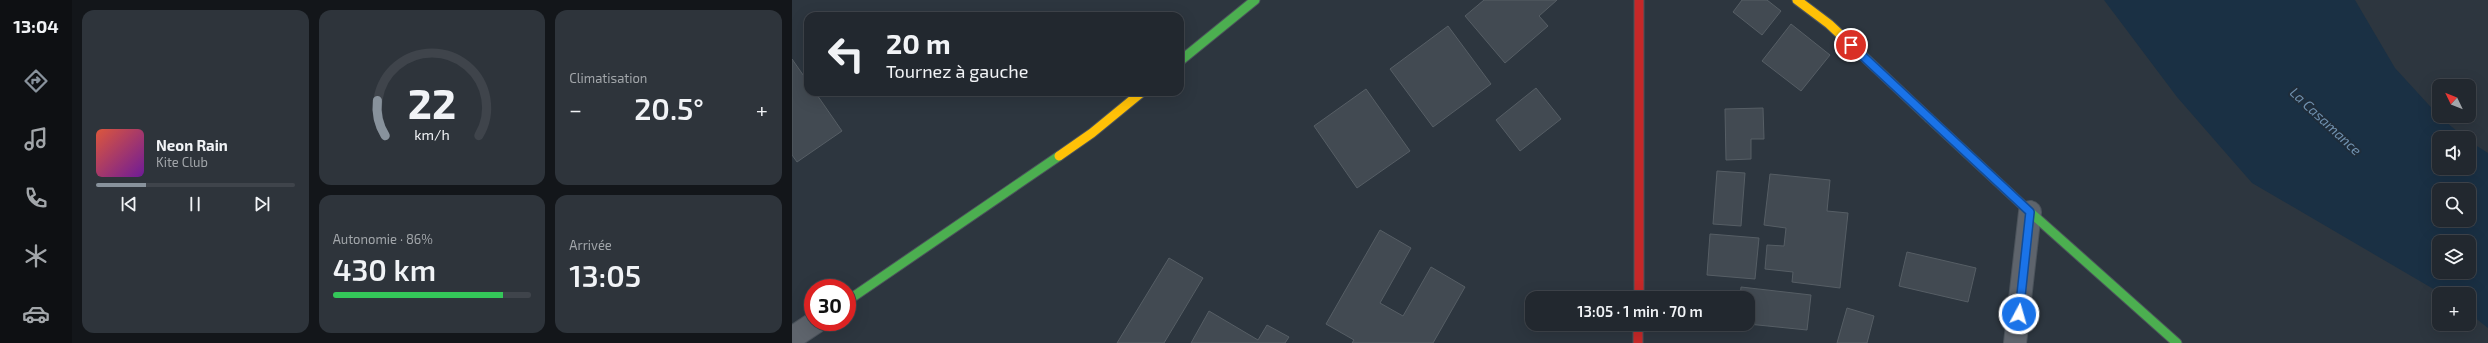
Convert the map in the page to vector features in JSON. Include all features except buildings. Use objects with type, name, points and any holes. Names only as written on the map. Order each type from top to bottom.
[{"type":"street","points":[[1184,58],[1255,0]]},
{"type":"street","points":[[1639,0],[1639,291]]},
{"type":"street","points":[[1798,0],[1829,24],[2030,212],[2177,343]]},
{"type":"street","points":[[856,294],[1092,133],[1137,96]]},
{"type":"street","points":[[2015,343],[2030,212]]},
{"type":"street","points":[[792,338],[804,330]]},
{"type":"street","points":[[1638,331],[1638,343]]},
{"type":"water","name":"La Casamance","points":[[2104,0],[2355,0],[2395,68],[2432,108],[2432,123],[2447,123],[2457,131],[2432,131],[2432,175],[2476,175],[2476,145],[2488,153],[2488,328],[2476,319],[2476,287],[2432,288],[2252,183],[2177,97]]},
{"type":"traffic: fast","points":[[1184,58],[1255,0]]},
{"type":"traffic: fast","points":[[1929,118],[2030,212],[2177,343]]},
{"type":"traffic: fast","points":[[856,295],[1059,156]]},
{"type":"traffic: slow","points":[[1797,0],[1829,24],[1929,118]]},
{"type":"traffic: slow","points":[[1059,156],[1092,133],[1137,96]]},
{"type":"traffic: jam","points":[[1639,0],[1639,291]]},
{"type":"traffic: jam","points":[[1638,331],[1638,343]]},
{"type":"route","points":[[1851,45],[2030,212],[2019,314]]}]
